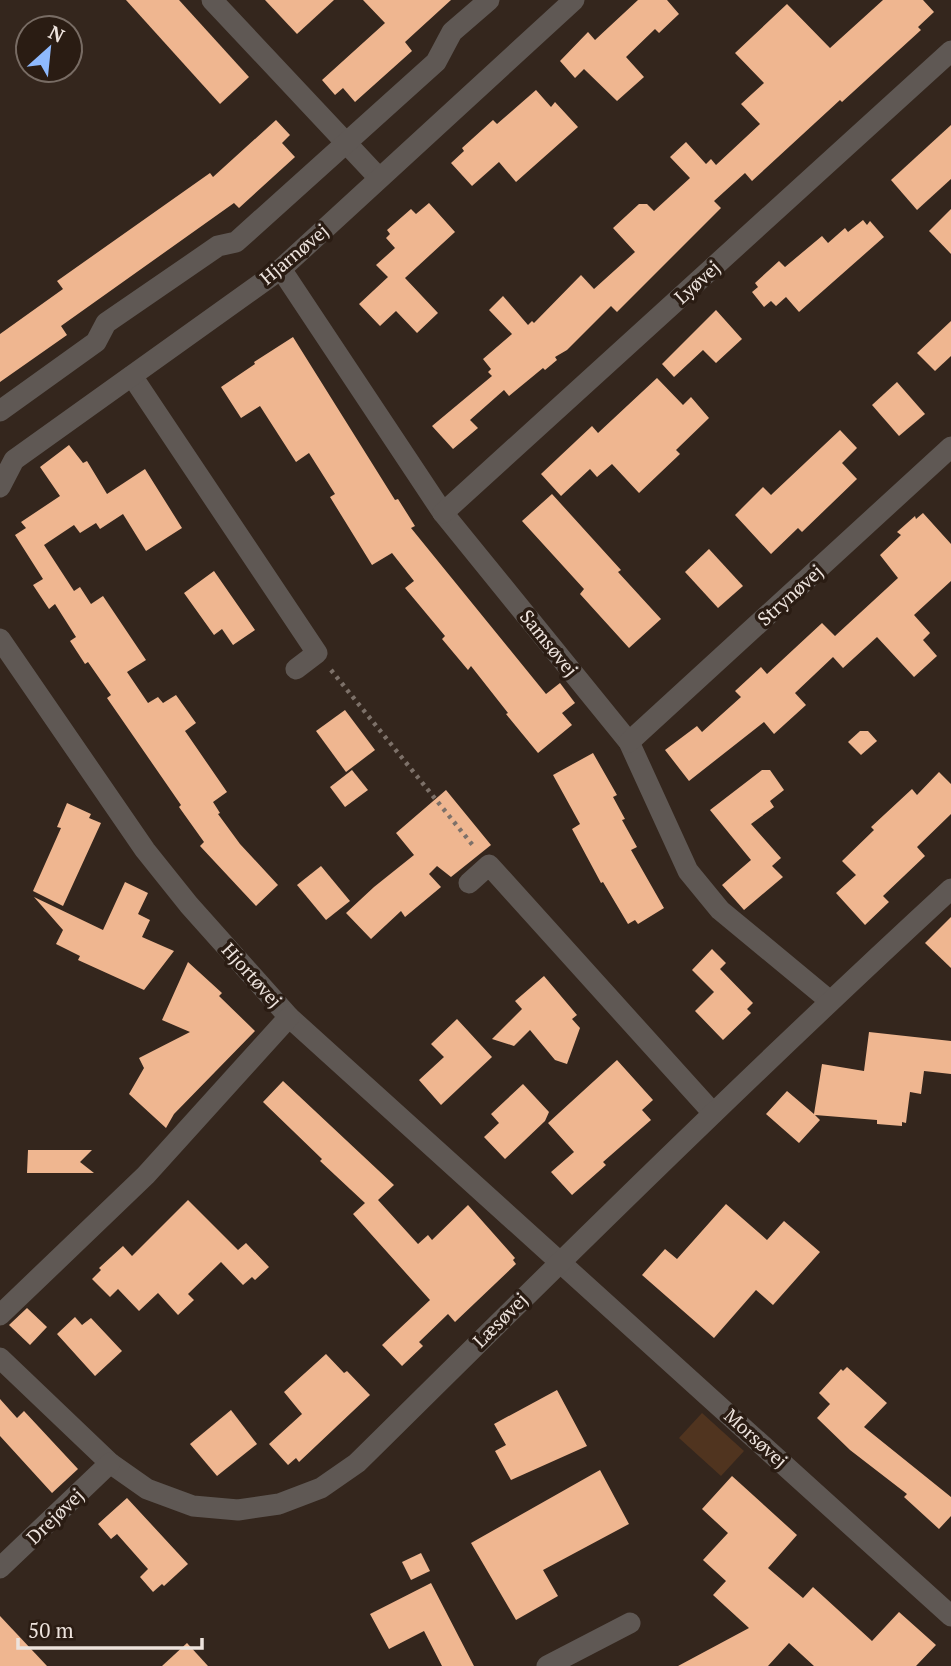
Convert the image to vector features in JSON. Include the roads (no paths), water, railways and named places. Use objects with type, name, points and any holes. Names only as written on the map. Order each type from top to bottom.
[{"type":"street","points":[[212,0],[379,178]]},
{"type":"street","points":[[0,411],[96,342],[106,323],[218,246],[236,242],[436,62],[452,32],[489,0]]},
{"type":"street","name":"Hjarnøvej","points":[[0,487],[14,460],[281,269],[574,0]]},
{"type":"street","name":"Lyøvej","points":[[443,513],[951,51]]},
{"type":"street","name":"Samsøvej","points":[[281,269],[443,513],[629,742],[688,871],[720,910],[830,1001]]},
{"type":"street","points":[[132,376],[317,653],[296,668]]},
{"type":"street","name":"Strynøvej","points":[[629,742],[951,447]]},
{"type":"street","name":"Hjortøvej","points":[[0,639],[145,850],[198,915],[289,1017],[560,1261]]},
{"type":"street","points":[[470,883],[489,865],[713,1113]]},
{"type":"street","name":"Læsøvej","points":[[0,1358],[110,1463],[147,1489],[193,1506],[239,1510],[279,1504],[321,1488],[357,1462],[713,1113],[951,889]]},
{"type":"street","points":[[0,1315],[146,1175],[289,1017]]},
{"type":"street","name":"Morsøvej","points":[[560,1261],[951,1616]]},
{"type":"street","name":"Drejøvej","points":[[0,1568],[110,1463]]},
{"type":"street","points":[[547,1666],[630,1623]]}]
